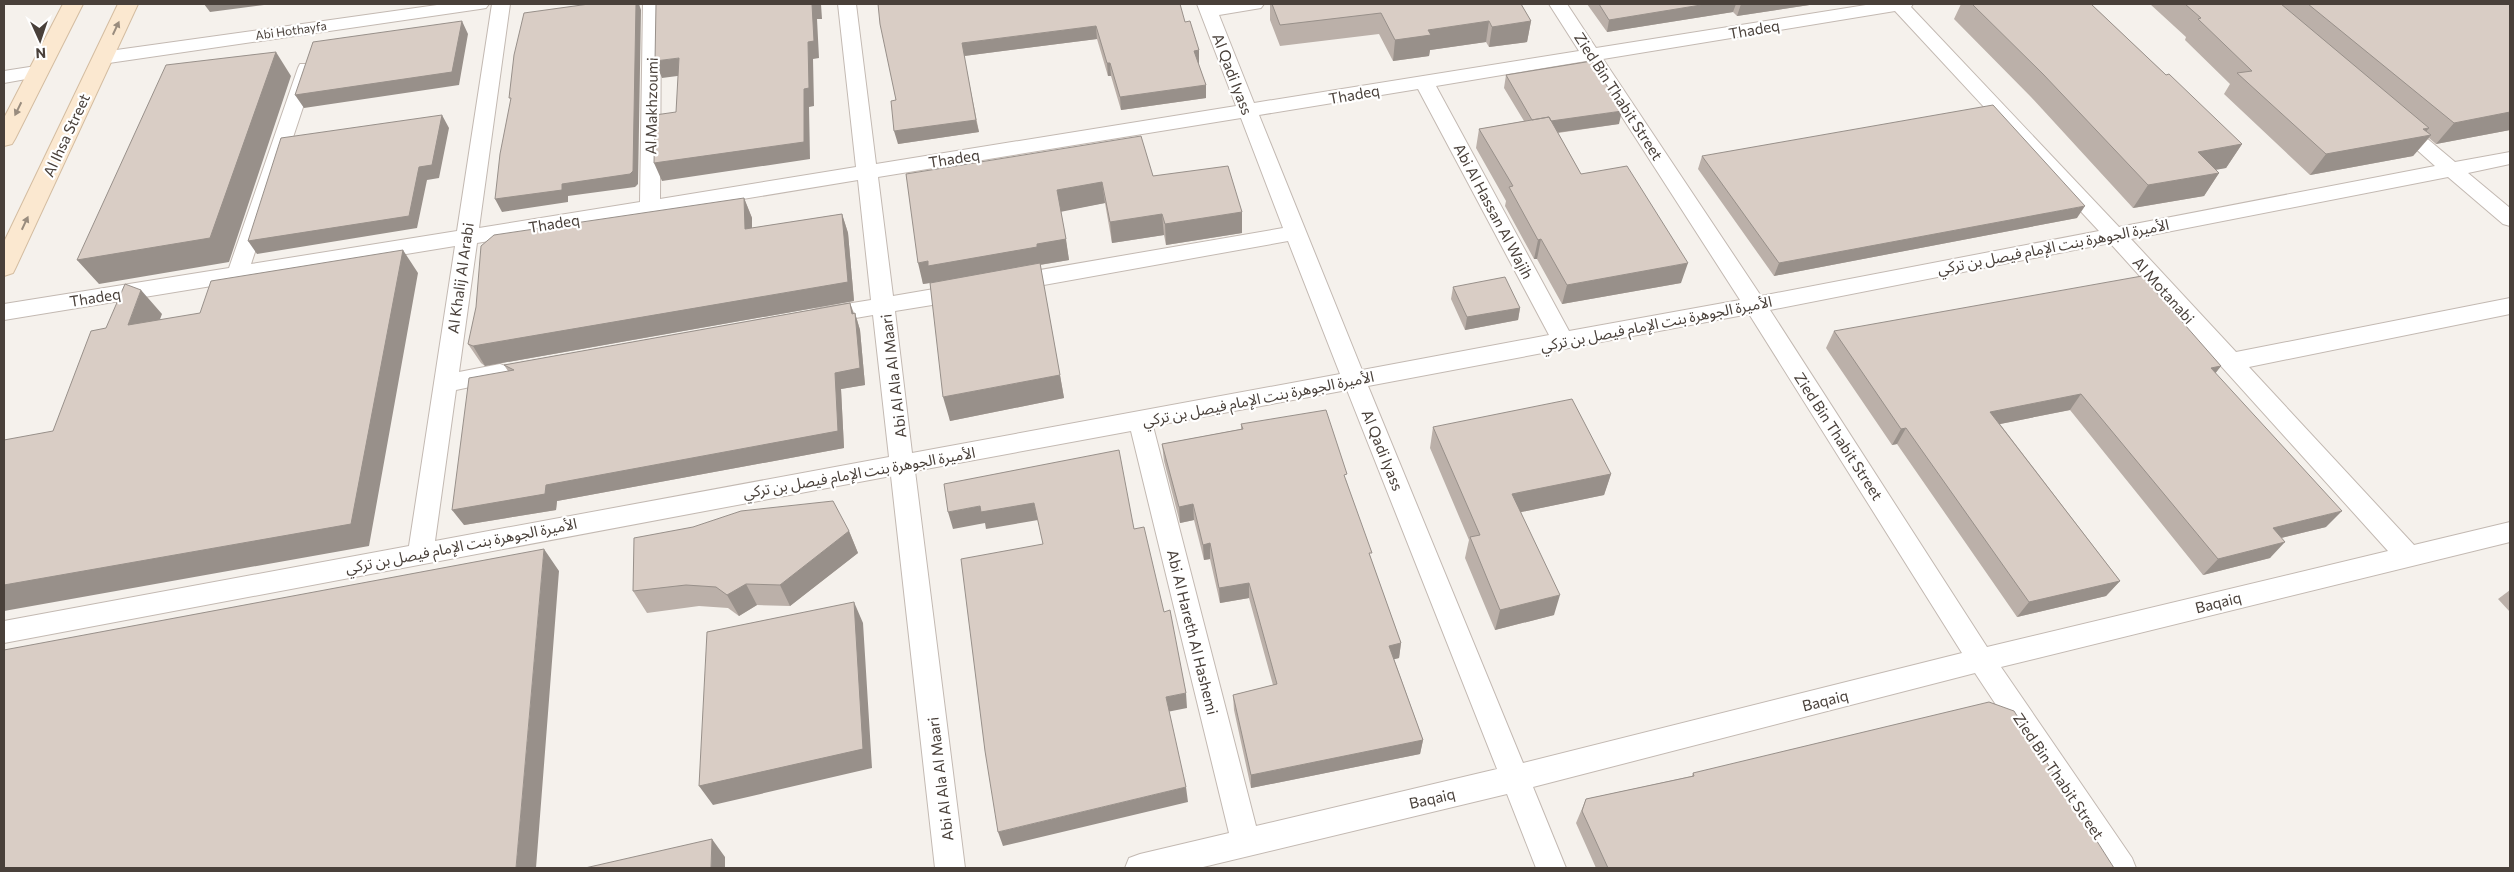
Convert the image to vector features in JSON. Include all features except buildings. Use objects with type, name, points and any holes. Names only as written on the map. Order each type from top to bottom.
[{"type":"main road","points":[[4,139],[36,72],[73,4]]},
{"type":"main road","name":"Al Ihsa Street","points":[[4,267],[128,4]]},
{"type":"street","name":"Abi Hothayfa","points":[[102,58],[315,41],[480,4]]},
{"type":"street","name":"Al Khalij Al Arabi","points":[[421,552],[501,4]]},
{"type":"street","name":"Al Makhzoumi","points":[[650,207],[652,4]]},
{"type":"street","name":"Abi Al Ala Al Maari","points":[[847,4],[865,172],[884,305],[950,868]]},
{"type":"street","points":[[1207,7],[1255,4]]},
{"type":"street","name":"Zied Bin Thabit Street","points":[[1558,4],[1755,305],[1981,660],[2121,868]]},
{"type":"street","name":"Thadeq","points":[[4,312],[1593,56],[1901,4]]},
{"type":"street","name":"Al Motanabi","points":[[1901,4],[2408,555]]},
{"type":"street","name":"Al Qadi Iyass","points":[[1207,7],[1354,380],[1552,868]]},
{"type":"street","points":[[238,273],[315,41]]},
{"type":"street","points":[[4,77],[36,72]]},
{"type":"street","name":"Abi Al Hassan Al Wajih","points":[[1424,82],[1563,341]]},
{"type":"street","points":[[2384,112],[2510,219]]},
{"type":"street","name":"الأميرة الجوهرة بنت الإمام فيصل بن تركي","points":[[4,632],[421,552],[1755,305],[2510,158]]},
{"type":"street","points":[[796,321],[1296,233]]},
{"type":"street","points":[[2230,362],[2510,306]]},
{"type":"street","points":[[445,383],[523,369]]},
{"type":"street","name":"Abi Al Hareth Al Hashemi","points":[[1140,420],[1246,843]]},
{"type":"street","name":"Baqaiq","points":[[1140,868],[1517,778],[1981,660],[2408,555],[2510,532]]}]
